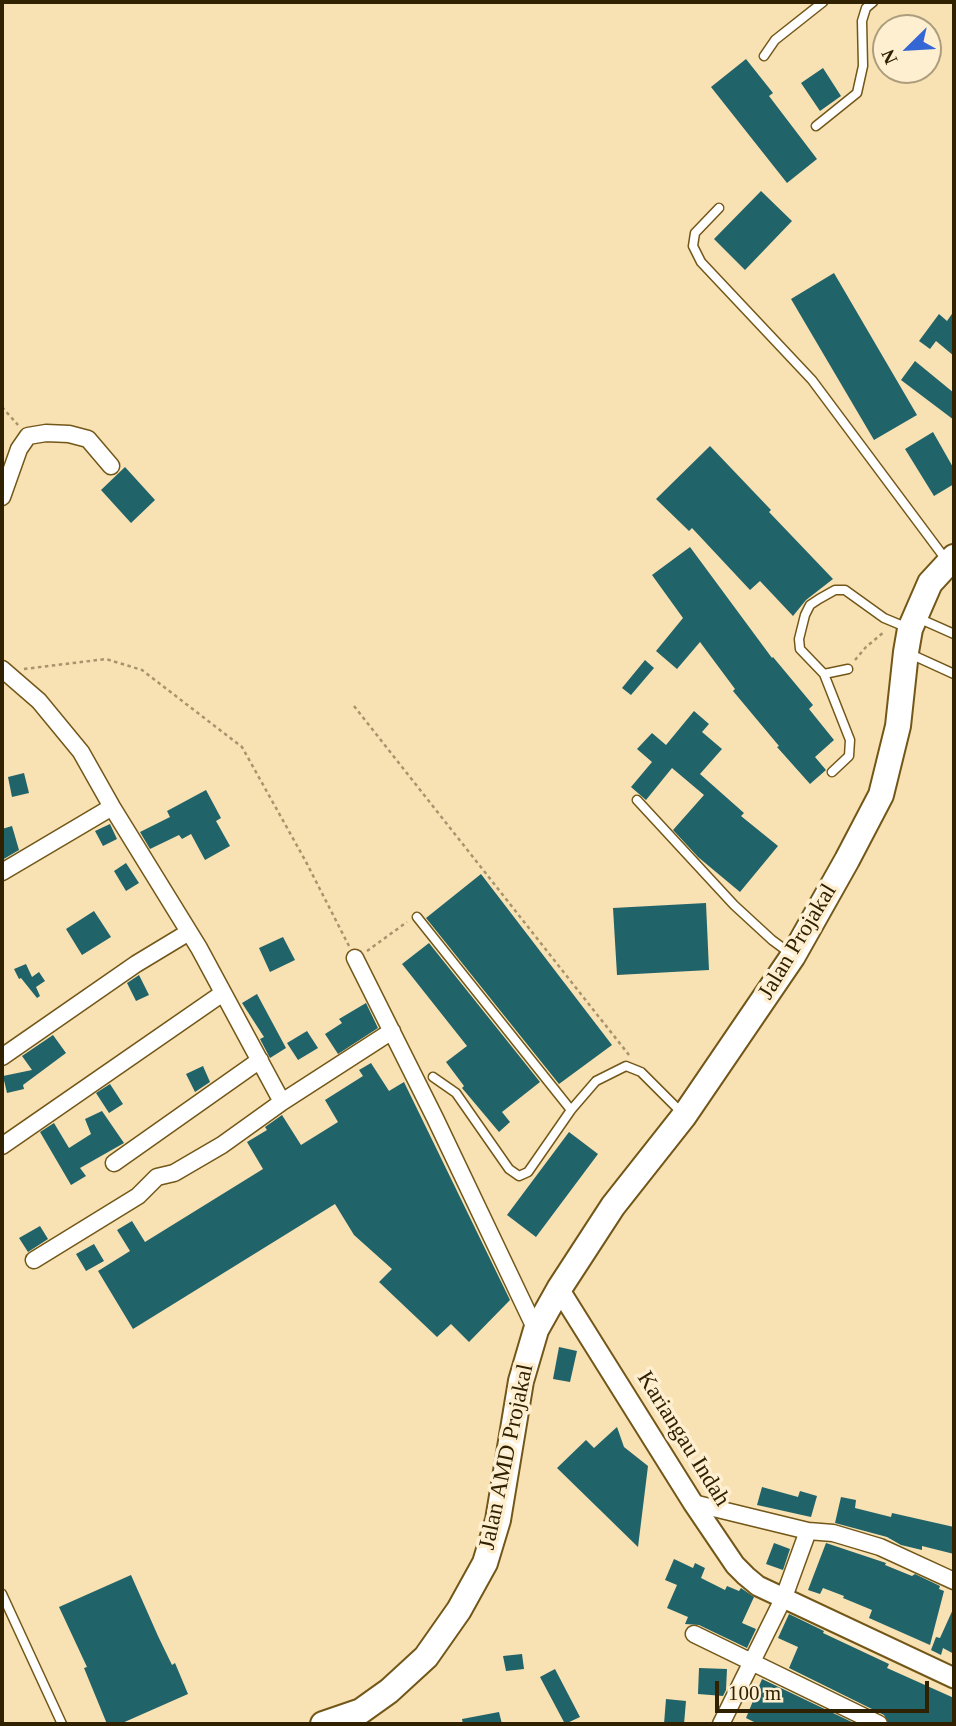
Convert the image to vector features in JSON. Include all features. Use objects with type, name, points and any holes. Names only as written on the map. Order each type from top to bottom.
[{"type":"main road","name":"Jalan Projakal","points":[[559,1289],[613,1206],[684,1116],[793,956],[881,796],[898,726],[906,630],[930,583],[951,560]]},
{"type":"main road","name":"Jalan AMD Projakal","points":[[323,1724],[361,1711],[389,1691],[426,1657],[459,1610],[485,1563],[498,1520],[516,1407],[536,1330],[559,1289]]},
{"type":"street","points":[[2,497],[19,449],[28,436],[46,433],[69,434],[89,439],[111,466]]},
{"type":"street","points":[[3,670],[38,701],[70,737],[189,932],[282,1102]]},
{"type":"street","points":[[2,872],[112,807]]},
{"type":"street","points":[[4,1053],[136,964],[189,932]]},
{"type":"street","points":[[355,958],[536,1330]]},
{"type":"street","points":[[2,1146],[223,993]]},
{"type":"street","points":[[34,1260],[138,1196],[157,1177],[174,1173],[193,1162],[392,1031]]},
{"type":"street","points":[[114,1163],[260,1060]]},
{"type":"street","name":"Kariangau Indah","points":[[559,1289],[735,1565],[758,1586],[954,1678]]},
{"type":"street","points":[[693,1503],[808,1531],[833,1533],[880,1547],[954,1581]]},
{"type":"street","points":[[721,1724],[784,1597],[808,1531]]},
{"type":"street","points":[[694,1633],[879,1724]]},
{"type":"lane","points":[[765,56],[775,40],[823,2]]},
{"type":"lane","points":[[816,126],[857,93],[863,66],[862,21],[866,8],[873,2]]},
{"type":"lane","points":[[719,208],[695,233],[693,246],[701,262],[812,380],[951,560]]},
{"type":"lane","points":[[832,772],[849,756],[850,740],[824,674],[800,649],[799,639],[810,605],[835,590],[845,590],[872,611],[906,630],[954,674]]},
{"type":"lane","points":[[906,630],[954,634]]},
{"type":"lane","points":[[824,674],[848,669]]},
{"type":"lane","points":[[637,800],[734,905],[793,956]]},
{"type":"lane","points":[[417,916],[571,1110]]},
{"type":"lane","points":[[433,1077],[456,1093],[509,1169],[519,1175],[528,1172],[571,1110],[596,1081],[626,1066],[641,1072],[684,1116]]},
{"type":"lane","points":[[2,1594],[62,1724]]},
{"type":"path","points":[[2,407],[28,436]]},
{"type":"path","points":[[848,669],[866,647],[906,630]]},
{"type":"path","points":[[3,670],[106,659],[142,670],[242,747],[305,860],[355,958],[417,916]]},
{"type":"path","points":[[354,706],[641,1072]]},
{"type":"building","points":[[746,59],[773,93],[769,96],[817,159],[787,183],[711,87]]},
{"type":"building","points":[[823,68],[841,96],[820,111],[801,83]]},
{"type":"building","points":[[761,191],[792,221],[745,270],[714,239]]},
{"type":"building","points":[[834,273],[917,415],[874,440],[791,299]]},
{"type":"building","points":[[954,311],[954,356],[936,341],[930,349],[919,341],[939,314],[947,321]]},
{"type":"building","points":[[915,361],[954,393],[954,420],[901,380]]},
{"type":"building","points":[[933,432],[954,469],[954,484],[934,496],[905,449]]},
{"type":"building","points":[[710,446],[833,579],[806,600],[793,616],[760,581],[750,590],[692,528],[689,531],[656,499]]},
{"type":"building","points":[[125,467],[155,500],[131,523],[101,490]]},
{"type":"building","points":[[690,547],[772,658],[813,705],[809,709],[834,740],[815,757],[826,770],[810,784],[733,691],[735,689],[700,642],[677,669],[656,651],[683,618],[652,575]]},
{"type":"building","points":[[645,660],[654,668],[631,695],[622,688]]},
{"type":"building","points":[[694,711],[709,724],[702,732],[722,749],[700,774],[744,813],[741,816],[778,846],[740,892],[698,857],[673,830],[704,795],[672,768],[646,800],[631,787],[652,762],[637,749],[652,733],[666,745]]},
{"type":"building","points":[[24,773],[29,793],[12,797],[8,777]]},
{"type":"building","points":[[206,790],[221,818],[216,821],[230,846],[205,860],[191,834],[182,839],[179,835],[150,849],[140,832],[170,817],[167,811]]},
{"type":"building","points":[[110,824],[117,839],[103,846],[95,831]]},
{"type":"building","points":[[12,826],[19,850],[2,860],[2,829]]},
{"type":"building","points":[[126,863],[139,883],[126,891],[114,871]]},
{"type":"building","points":[[481,874],[612,1045],[559,1084],[426,918]]},
{"type":"building","points":[[706,903],[709,970],[617,975],[613,908]]},
{"type":"building","points":[[94,911],[111,937],[82,955],[66,929]]},
{"type":"building","points":[[283,937],[295,960],[270,972],[259,948]]},
{"type":"building","points":[[429,943],[540,1082],[502,1112],[510,1122],[499,1132],[462,1088],[464,1086],[446,1062],[467,1046],[402,964]]},
{"type":"building","points":[[26,964],[32,977],[39,972],[45,981],[36,987],[40,996],[37,998],[21,978],[19,979],[14,969]]},
{"type":"building","points":[[139,975],[149,995],[136,1001],[127,983]]},
{"type":"building","points":[[257,994],[286,1048],[270,1058],[260,1039],[264,1037],[242,1003]]},
{"type":"building","points":[[366,1003],[378,1028],[338,1054],[325,1034],[342,1023],[339,1019]]},
{"type":"building","points":[[307,1031],[318,1048],[298,1060],[287,1043]]},
{"type":"building","points":[[53,1035],[66,1053],[23,1085],[24,1089],[7,1093],[3,1076],[32,1070],[22,1056]]},
{"type":"building","points":[[371,1063],[389,1091],[404,1082],[510,1300],[469,1342],[451,1324],[437,1337],[379,1282],[392,1269],[354,1235],[335,1204],[133,1329],[98,1271],[130,1251],[117,1230],[132,1221],[145,1242],[263,1169],[247,1142],[267,1130],[265,1127],[282,1115],[301,1145],[338,1122],[325,1100],[363,1076],[359,1070]]},
{"type":"building","points":[[203,1066],[210,1082],[195,1092],[186,1074]]},
{"type":"building","points":[[110,1084],[123,1104],[109,1113],[96,1093]]},
{"type":"building","points":[[102,1111],[124,1143],[80,1168],[86,1176],[71,1185],[40,1132],[54,1123],[69,1148],[91,1134],[85,1119]]},
{"type":"building","points":[[569,1132],[598,1154],[536,1237],[507,1215]]},
{"type":"building","points":[[40,1226],[48,1239],[28,1252],[19,1238]]},
{"type":"building","points":[[94,1244],[104,1261],[86,1271],[76,1254]]},
{"type":"building","points":[[559,1347],[577,1351],[570,1382],[553,1379]]},
{"type":"building","points":[[617,1427],[624,1447],[648,1466],[638,1547],[557,1468],[586,1440],[594,1448]]},
{"type":"building","points":[[762,1487],[798,1497],[800,1491],[817,1496],[811,1517],[757,1505]]},
{"type":"building","points":[[841,1497],[856,1500],[855,1508],[954,1527],[954,1554],[922,1546],[922,1550],[901,1545],[887,1537],[835,1523]]},
{"type":"building","points":[[774,1543],[790,1549],[783,1570],[766,1564]]},
{"type":"building","points":[[826,1543],[886,1563],[885,1565],[912,1576],[915,1574],[940,1586],[939,1589],[944,1591],[930,1645],[869,1618],[872,1610],[843,1598],[844,1596],[823,1588],[820,1594],[808,1590]]},
{"type":"building","points":[[674,1559],[693,1568],[695,1563],[705,1568],[701,1578],[725,1590],[727,1586],[739,1591],[741,1588],[754,1597],[742,1623],[756,1629],[747,1648],[699,1625],[685,1624],[688,1617],[667,1608],[677,1585],[665,1580]]},
{"type":"building","points":[[131,1575],[188,1694],[120,1724],[107,1724],[84,1668],[87,1667],[59,1607]]},
{"type":"building","points":[[954,1607],[954,1654],[943,1648],[941,1655],[931,1650],[936,1637],[940,1638]]},
{"type":"building","points":[[789,1614],[889,1664],[887,1668],[954,1698],[954,1724],[889,1724],[884,1715],[789,1668],[798,1647],[778,1638]]},
{"type":"building","points":[[522,1654],[524,1669],[506,1671],[503,1656]]},
{"type":"building","points":[[699,1668],[727,1669],[723,1696],[698,1694]]},
{"type":"building","points":[[555,1669],[580,1717],[565,1724],[540,1677]]},
{"type":"building","points":[[762,1679],[856,1724],[758,1724],[746,1718]]},
{"type":"building","points":[[666,1699],[686,1701],[684,1724],[664,1724]]},
{"type":"building","points":[[499,1712],[502,1724],[463,1724],[462,1719]]}]
